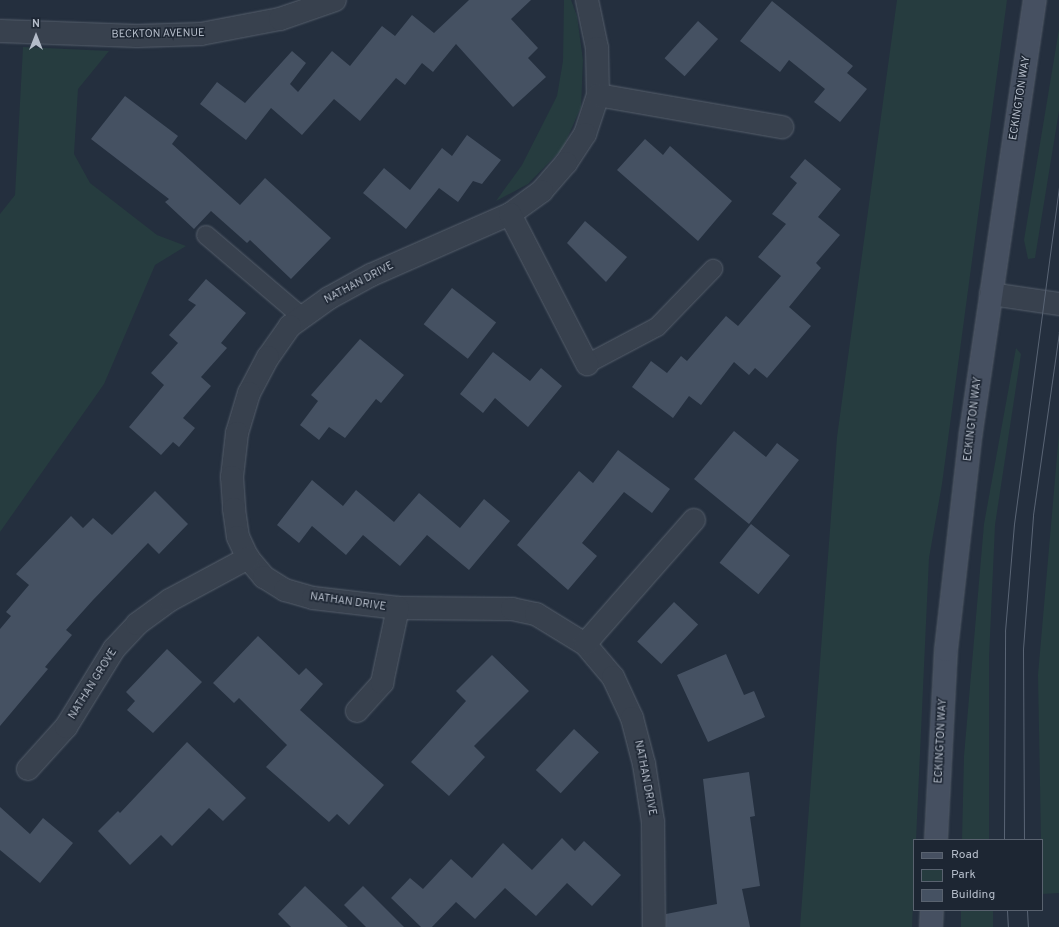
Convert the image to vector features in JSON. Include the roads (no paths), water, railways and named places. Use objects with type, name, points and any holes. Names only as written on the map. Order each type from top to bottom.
[{"type":"main road","name":"ECKINGTON WAY","points":[[936,839],[946,650],[971,432],[1035,0]]},
{"type":"main road","points":[[931,927],[932,911]]},
{"type":"street","name":"BECKTON AVENUE","points":[[0,31],[137,36],[201,34],[280,19],[335,0]]},
{"type":"street","name":"NATHAN DRIVE","points":[[587,0],[597,48],[598,95],[585,134],[566,163],[542,191],[510,214],[371,275],[302,317],[290,326],[268,357],[249,393],[237,433],[232,477],[234,510],[238,537],[248,558],[264,577],[285,590],[313,598],[398,608],[512,609],[536,614],[585,644],[613,677],[632,718],[644,764],[653,822],[654,927]]},
{"type":"street","points":[[598,95],[782,127]]},
{"type":"street","points":[[510,214],[587,364]]},
{"type":"street","points":[[992,294],[1059,304]]},
{"type":"street","points":[[585,644],[694,520]]},
{"type":"street","name":"NATHAN GROVE","points":[[28,769],[66,728],[114,649],[137,624],[170,600],[248,558]]},
{"type":"street","points":[[357,711],[382,683],[398,608]]},
{"type":"lane","points":[[206,235],[302,317]]},
{"type":"lane","points":[[587,364],[657,327],[713,269]]},
{"type":"tram line","points":[[1004,839],[1005,631],[1014,524],[1059,186]]},
{"type":"tram line","points":[[1024,839],[1023,649],[1033,515],[1059,332]]},
{"type":"tram line","points":[[1007,911],[1008,927]]},
{"type":"tram line","points":[[1027,911],[1028,927]]}]
